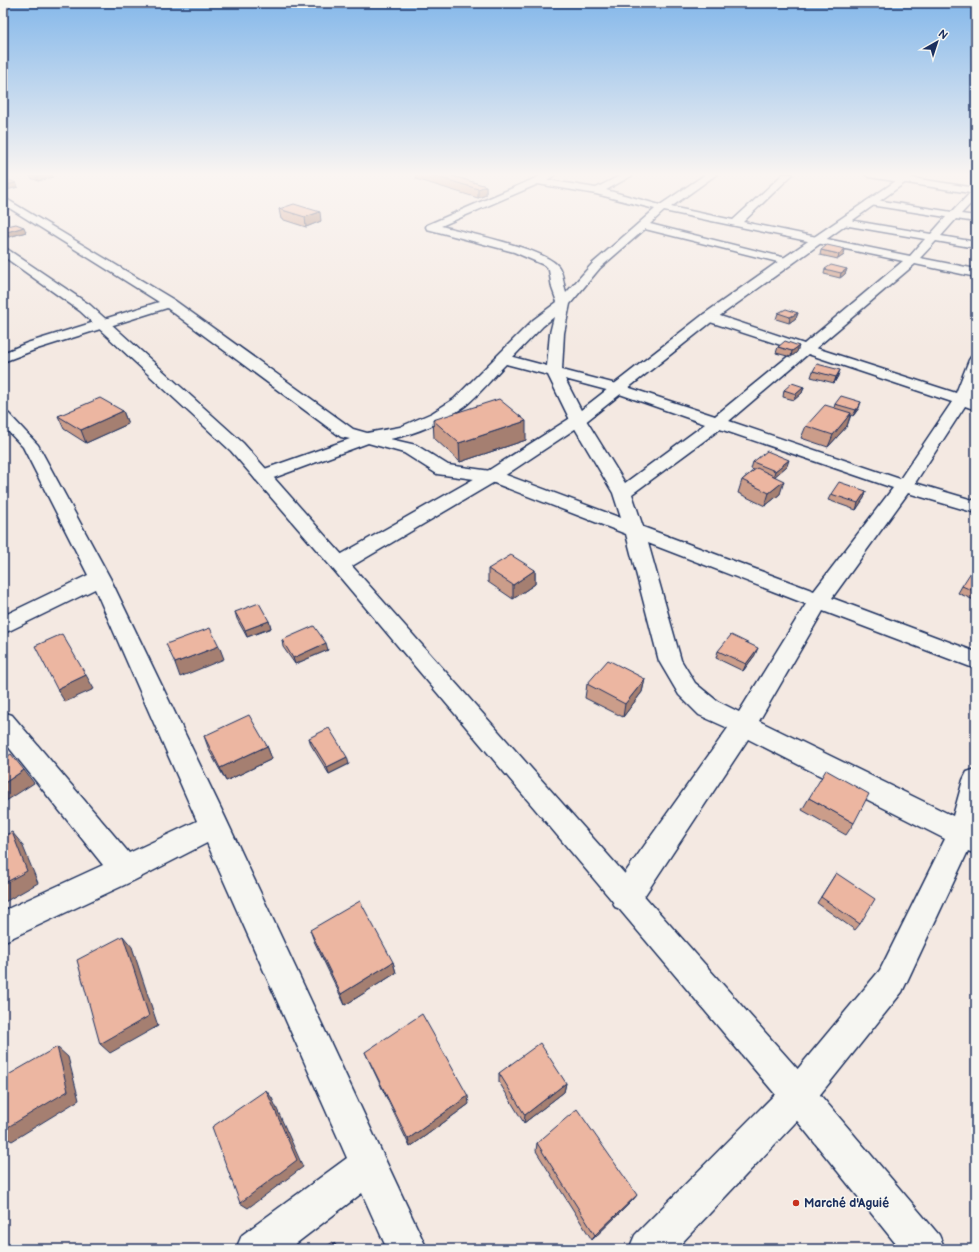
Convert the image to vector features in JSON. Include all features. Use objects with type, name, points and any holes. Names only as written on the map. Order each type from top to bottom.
[{"type":"main road","points":[[55,232],[169,303],[346,433],[410,449],[444,470],[492,476],[635,532],[819,600],[976,661]]},
{"type":"main road","points":[[454,232],[518,250],[548,263],[554,269],[557,277],[558,288],[564,303],[556,333],[554,373],[578,420],[622,493],[635,532],[670,661],[687,689],[708,708],[969,837]]},
{"type":"main road","points":[[262,476],[367,438],[404,431],[438,416],[460,402],[538,323],[564,303],[596,266],[634,232]]},
{"type":"main road","points":[[676,232],[786,261]]},
{"type":"main road","points":[[781,232],[976,272]]},
{"type":"main road","points":[[340,564],[492,476],[578,420],[710,316],[829,232]]},
{"type":"main road","points":[[902,232],[976,245]]},
{"type":"main road","points":[[622,493],[717,423],[912,260],[939,232]]},
{"type":"main road","points":[[3,251],[85,308],[172,386],[220,432],[262,476],[340,564],[798,1095],[925,1249]]},
{"type":"main road","points":[[3,358],[32,346],[169,303]]},
{"type":"main road","points":[[710,316],[969,403]]},
{"type":"main road","points":[[504,359],[619,389],[904,486],[976,507]]},
{"type":"main road","points":[[626,897],[744,725],[819,600],[904,486],[969,403],[976,360]]},
{"type":"main road","points":[[3,418],[30,445],[100,578],[408,1249]]},
{"type":"main road","points":[[3,625],[100,578]]},
{"type":"main road","points":[[3,722],[125,870]]},
{"type":"main road","points":[[649,1249],[798,1095],[891,981],[969,837],[976,780]]},
{"type":"main road","points":[[3,927],[215,826]]},
{"type":"main road","points":[[256,1249],[369,1165]]},
{"type":"building","points":[[827,245],[845,249],[839,254],[821,250]]},
{"type":"building","points":[[831,265],[847,269],[841,273],[825,269]]},
{"type":"building","points":[[786,309],[798,313],[790,317],[778,313]]},
{"type":"building","points":[[785,341],[799,346],[792,351],[778,347]]},
{"type":"building","points":[[817,364],[840,370],[836,377],[813,371]]},
{"type":"building","points":[[792,383],[804,387],[796,394],[784,390]]},
{"type":"building","points":[[841,396],[861,402],[856,410],[835,404]]},
{"type":"building","points":[[100,398],[123,411],[81,430],[58,416]]},
{"type":"building","points":[[499,399],[526,421],[459,443],[433,420]]},
{"type":"building","points":[[825,405],[851,413],[833,435],[806,426]]},
{"type":"building","points":[[767,451],[789,460],[775,471],[753,462]]},
{"type":"building","points":[[757,468],[784,481],[769,493],[742,480]]},
{"type":"building","points":[[839,482],[866,491],[858,503],[831,494]]},
{"type":"building","points":[[511,555],[535,570],[513,585],[488,569]]},
{"type":"building","points":[[971,572],[976,574],[976,592],[962,586]]},
{"type":"building","points":[[259,603],[269,621],[245,630],[235,612]]},
{"type":"building","points":[[314,626],[326,643],[293,658],[282,640]]},
{"type":"building","points":[[210,628],[219,646],[175,663],[166,644]]},
{"type":"building","points":[[62,634],[86,675],[57,689],[35,646]]},
{"type":"building","points":[[731,635],[758,648],[746,664],[718,651]]},
{"type":"building","points":[[608,660],[645,679],[625,704],[587,684]]},
{"type":"building","points":[[249,715],[267,746],[220,768],[204,736]]},
{"type":"building","points":[[329,728],[347,757],[327,767],[309,738]]},
{"type":"building","points":[[11,754],[24,770],[3,784],[3,759]]},
{"type":"building","points":[[826,770],[869,794],[854,823],[809,798]]},
{"type":"building","points":[[12,832],[27,871],[3,884],[3,836]]},
{"type":"building","points":[[836,873],[875,899],[860,924],[821,897]]},
{"type":"building","points":[[360,901],[393,962],[341,994],[310,930]]},
{"type":"building","points":[[123,936],[149,1016],[100,1044],[77,960]]},
{"type":"building","points":[[422,1014],[468,1096],[408,1139],[365,1052]]},
{"type":"building","points":[[540,1043],[566,1083],[525,1115],[499,1073]]},
{"type":"building","points":[[57,1047],[68,1091],[3,1130],[3,1078]]},
{"type":"building","points":[[266,1090],[297,1160],[240,1203],[212,1127]]},
{"type":"building","points":[[577,1109],[637,1195],[595,1235],[537,1143]]},
{"type":"building","points":[[333,1242],[335,1249],[322,1249]]},
{"type":"place","name":"Marché d'Aguié","points":[[796,1203]]}]
